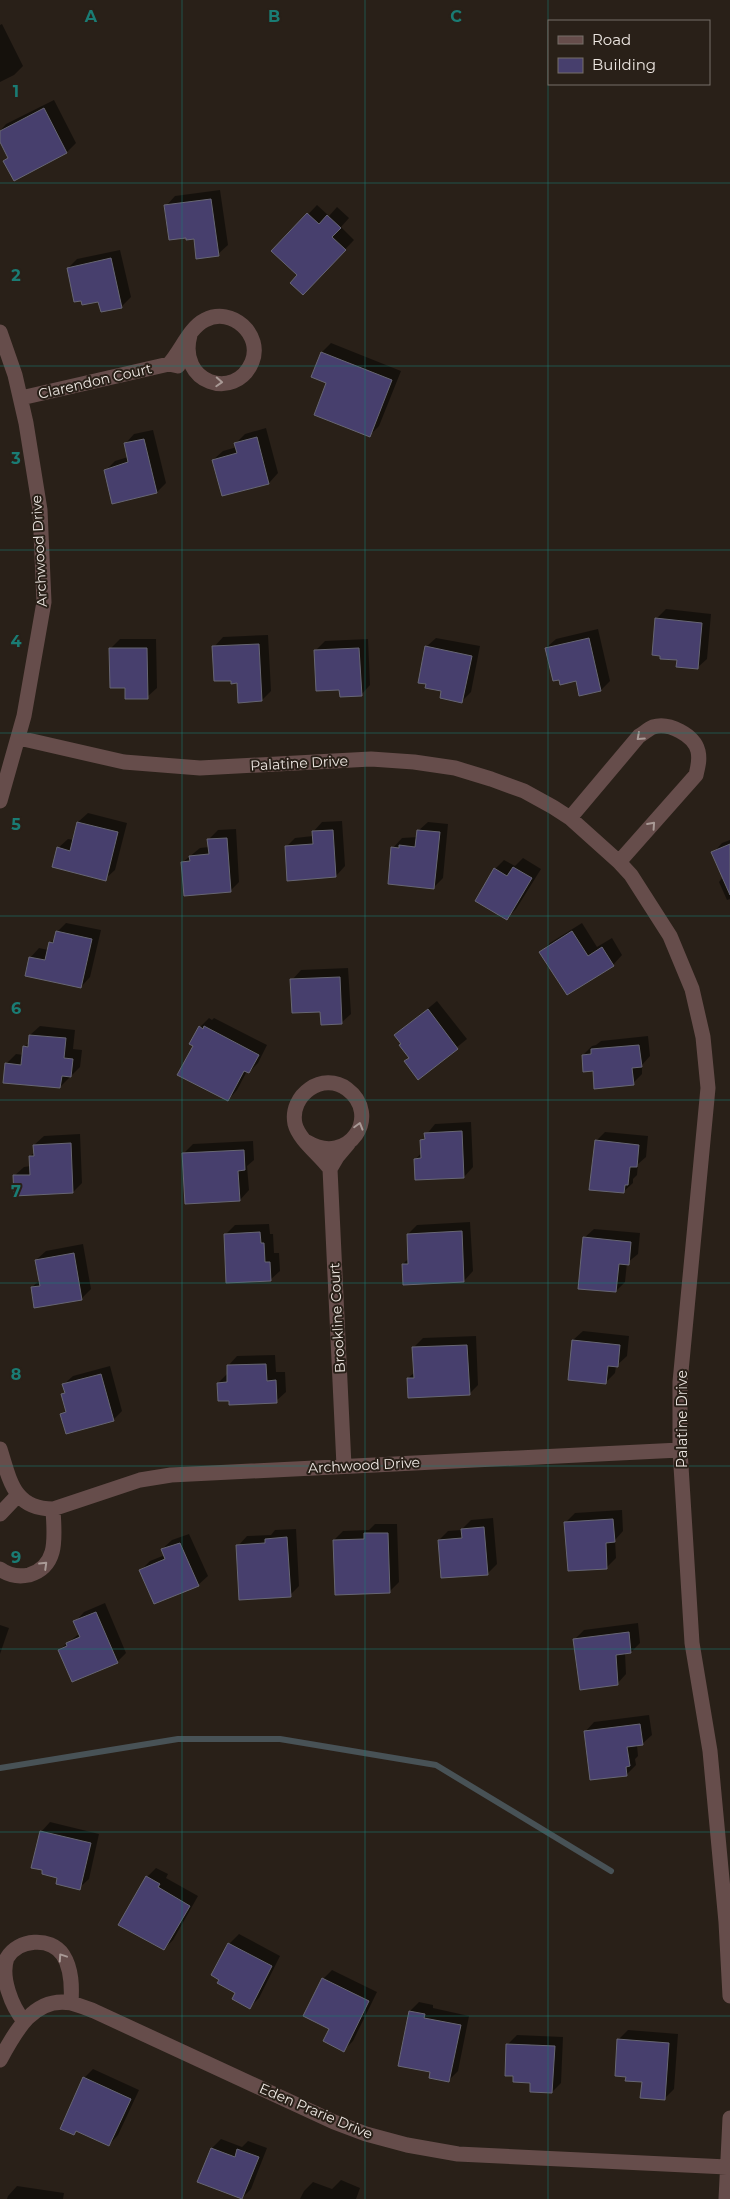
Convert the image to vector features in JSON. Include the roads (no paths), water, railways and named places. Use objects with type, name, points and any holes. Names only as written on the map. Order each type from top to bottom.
[{"type":"street","name":"Clarendon Court","points":[[21,398],[169,364],[184,368],[208,381],[219,384],[230,382],[248,370],[253,360],[253,343],[246,328],[238,321],[216,316],[205,320],[190,335],[169,364]]},
{"type":"street","name":"Archwood Drive","points":[[0,332],[21,398],[40,510],[44,602],[19,738],[0,801]]},
{"type":"street","points":[[190,335],[187,346],[188,357],[192,367],[199,376]]},
{"type":"street","points":[[570,818],[640,736],[653,727],[668,727],[680,731],[698,749],[699,762],[696,775],[619,862]]},
{"type":"street","name":"Palatine Drive","points":[[19,738],[124,762],[200,768],[371,759],[414,762],[456,768],[524,791],[570,818],[631,875],[670,936],[692,989],[703,1037],[708,1088],[680,1382],[680,1450],[692,1643],[710,1751],[726,1922],[730,1996]]},
{"type":"street","points":[[335,1083],[345,1087],[354,1094],[360,1104],[362,1114],[356,1136],[348,1144],[337,1156],[330,1169],[321,1156],[299,1134],[295,1124],[298,1102],[304,1093],[313,1086],[335,1083]]},
{"type":"street","points":[[306,1142],[316,1148],[327,1150],[348,1144]]},
{"type":"street","name":"Brookline Court","points":[[330,1169],[344,1466]]},
{"type":"street","points":[[0,1449],[12,1485],[18,1495],[0,1514]]},
{"type":"street","name":"Archwood Drive","points":[[18,1495],[26,1503],[34,1507],[53,1509],[140,1480],[171,1475],[680,1450]]},
{"type":"street","points":[[0,1569],[13,1575],[24,1576],[35,1573],[44,1567],[51,1558],[54,1548],[53,1509]]},
{"type":"street","points":[[24,2021],[15,2011],[3,1972],[7,1958],[20,1946],[31,1942],[45,1943],[56,1948],[62,1954],[68,1964],[72,1982],[71,2003]]},
{"type":"street","name":"Eden Prarie Drive","points":[[0,2060],[24,2021],[33,2012],[46,2004],[71,2003],[94,2011],[334,2122],[366,2134],[407,2145],[458,2154],[727,2167]]},
{"type":"street","points":[[726,2199],[730,2118]]},
{"type":"waterway","points":[[0,1768],[178,1739],[280,1739],[436,1765],[611,1871]]}]
